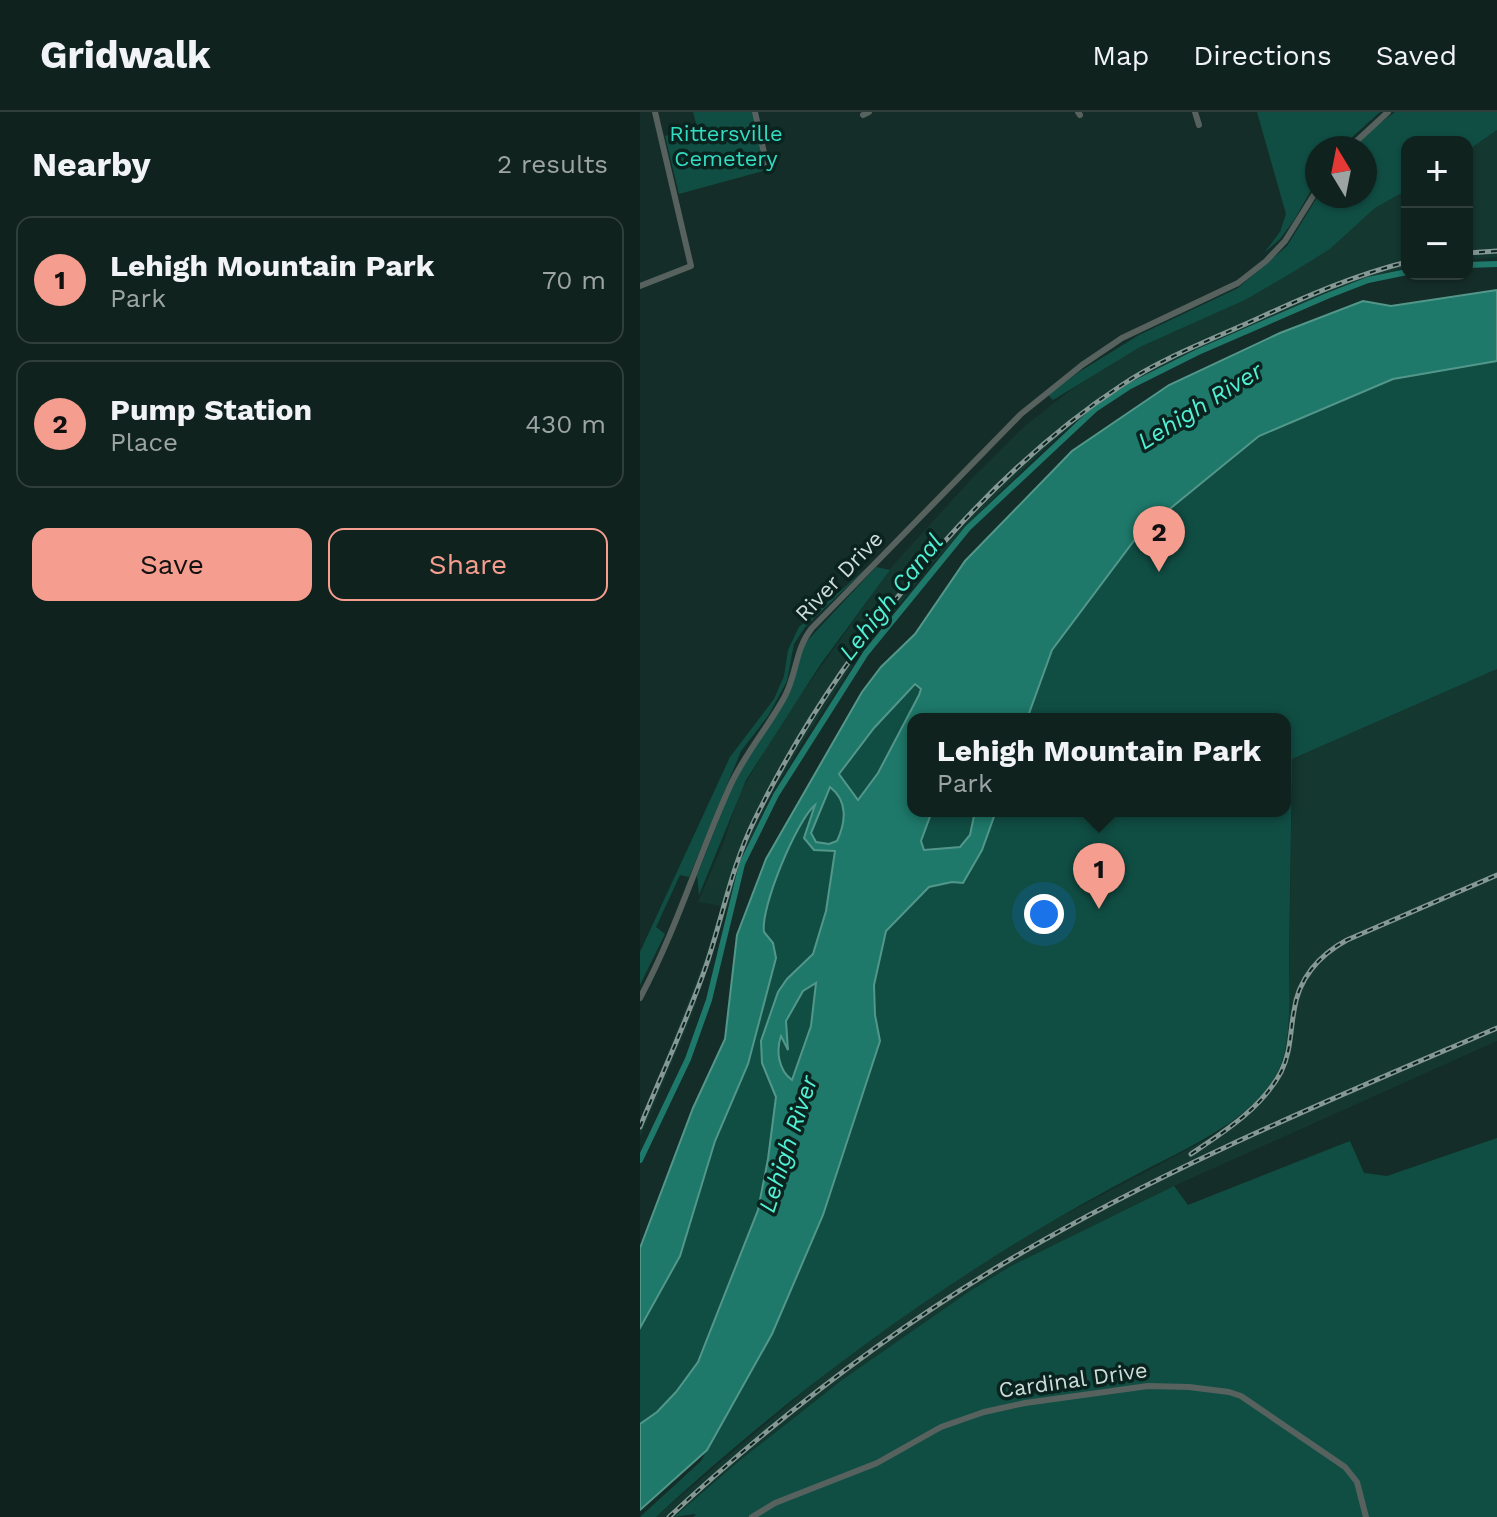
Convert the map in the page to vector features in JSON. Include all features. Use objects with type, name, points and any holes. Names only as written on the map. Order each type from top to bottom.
[{"type":"street","points":[[640,286],[691,266],[655,112]]},
{"type":"street","points":[[755,112],[768,171]]},
{"type":"street","points":[[1195,112],[1199,125]]},
{"type":"street","points":[[1362,136],[1388,112]]},
{"type":"street","name":"River Drive","points":[[640,998],[680,912],[730,786],[749,749],[785,697],[797,653],[808,633],[1021,414],[1082,365],[1122,338],[1221,292],[1251,273],[1285,241],[1306,208]]},
{"type":"street","name":"Cardinal Drive","points":[[752,1517],[775,1503],[877,1463],[941,1427],[975,1414],[1025,1403],[1160,1386],[1229,1392],[1241,1396],[1345,1467],[1360,1490],[1366,1517]]},
{"type":"shaded area","points":[[1497,130],[1497,257],[1473,259],[1473,147]]},
{"type":"shaded area","points":[[1401,193],[1401,270],[1372,277],[1309,302],[1130,384],[1070,426],[976,516],[928,569],[860,654],[803,741],[768,801],[747,847],[692,1015],[640,1138],[640,1122],[704,962],[721,906],[698,902],[723,844],[740,793],[780,724],[894,564],[974,476],[1026,425],[1068,392],[1140,347],[1245,300],[1290,274],[1330,249],[1377,207]]},
{"type":"shaded area","points":[[1497,669],[1497,1041],[1174,1186],[1011,1266],[842,1380],[674,1517],[656,1517],[836,1364],[940,1290],[1047,1224],[1215,1135],[1256,1100],[1280,1069],[1285,1050],[1289,997],[1292,759]]},
{"type":"green space","name":"Rittersville Cemetery","points":[[693,112],[752,112],[767,170],[679,194],[665,136],[697,127]]},
{"type":"green space","points":[[1257,112],[1380,112],[1353,136],[1305,136],[1305,201],[1280,239],[1264,253],[1280,232],[1286,214]]},
{"type":"green space","points":[[1395,112],[1497,112],[1497,130],[1473,147],[1473,136],[1401,136],[1401,193],[1377,207],[1377,136],[1365,136]]},
{"type":"green space","points":[[1311,208],[1375,208],[1330,249],[1245,300],[1140,347],[1053,400],[1048,395],[1139,335],[1238,288],[1287,246]]},
{"type":"green space","points":[[1497,361],[1497,669],[1292,759],[1288,1028],[1284,1055],[1270,1085],[1256,1101],[1220,1129],[1077,1207],[949,1285],[828,1372],[656,1517],[640,1517],[701,1461],[772,1334],[823,1216],[880,1041],[874,985],[886,931],[930,887],[952,882],[982,850],[994,817],[1291,817],[1291,713],[1029,713],[1052,650],[1139,534],[1259,436],[1393,379]]},
{"type":"green space","points":[[871,564],[805,627],[794,644],[787,681],[768,716],[741,751],[689,877],[680,875],[656,927],[665,934],[640,985],[640,952],[730,757],[774,699],[784,676],[788,650],[799,627]]},
{"type":"green space","points":[[876,567],[890,570],[820,665],[746,780],[699,895],[697,875],[728,797],[744,762],[785,700],[806,642]]},
{"type":"green space","points":[[915,684],[921,689],[878,773],[858,801],[838,774],[874,728]]},
{"type":"green space","points":[[830,787],[840,799],[843,812],[837,841],[830,844],[816,842],[811,833]]},
{"type":"green space","points":[[815,804],[805,833],[814,850],[835,851],[826,911],[813,955],[778,992],[761,1041],[762,1063],[776,1096],[758,1210],[698,1362],[676,1392],[640,1424],[640,1328],[680,1256],[715,1141],[748,1064],[776,958],[773,943],[764,932],[768,904],[790,845]]},
{"type":"green space","points":[[930,817],[974,817],[967,840],[955,848],[925,850],[921,841]]},
{"type":"green space","points":[[817,983],[811,1026],[792,1080],[784,1071],[780,1059],[781,1034],[785,1046],[790,1010],[802,993]]},
{"type":"green space","points":[[1497,1138],[1497,1517],[693,1517],[694,1514],[674,1517],[842,1380],[970,1291],[1011,1266],[1174,1186],[1188,1205],[1350,1141],[1364,1173],[1387,1176]]},
{"type":"water","name":"Lehigh River","points":[[1497,290],[1497,361],[1393,379],[1259,436],[1139,534],[1052,650],[1029,713],[910,713],[921,689],[915,684],[874,728],[839,774],[858,800],[878,773],[907,718],[907,817],[930,817],[921,841],[924,850],[960,847],[970,835],[974,817],[994,817],[982,850],[963,883],[929,887],[886,931],[874,985],[880,1041],[823,1215],[772,1334],[707,1450],[640,1510],[640,1424],[676,1392],[698,1362],[758,1210],[776,1097],[762,1063],[761,1041],[778,992],[813,954],[826,911],[835,851],[814,850],[804,838],[815,805],[790,845],[768,904],[764,932],[773,943],[776,958],[748,1064],[715,1141],[680,1256],[640,1328],[640,1248],[693,1108],[725,1039],[737,935],[766,859],[862,692],[881,667],[915,634],[965,561],[1072,451],[1169,385],[1280,333],[1363,301],[1391,306]],"holes":[[[830,787],[840,799],[844,812],[837,841],[829,844],[816,842],[811,833]],[[816,983],[811,1026],[792,1080],[779,1060],[781,1036],[788,1050],[786,1021],[803,991]]]},
{"type":"waterway","name":"Lehigh Canal","points":[[1473,265],[1497,264]]},
{"type":"waterway","name":"Lehigh Canal","points":[[640,1160],[688,1059],[709,1000],[742,864],[776,795],[866,653],[968,528],[1095,409],[1130,386],[1198,352],[1327,296],[1368,280],[1401,273]]},
{"type":"railway","points":[[1473,253],[1497,251]]},
{"type":"railway","points":[[640,1127],[700,984],[734,872],[755,819],[824,698],[912,579],[1013,471],[1067,425],[1122,385],[1189,349],[1313,294],[1401,264]]},
{"type":"railway","points":[[1191,1154],[1253,1108],[1273,1085],[1287,1057],[1300,989],[1305,978],[1327,953],[1347,940],[1497,875]]},
{"type":"railway","points":[[669,1517],[749,1446],[833,1379],[920,1316],[1011,1259],[1189,1164],[1497,1028]]},
{"type":"place","name":"Pump Station","points":[[1159,572]]},
{"type":"place","name":"Lehigh Mountain Park","points":[[1099,909]]}]
